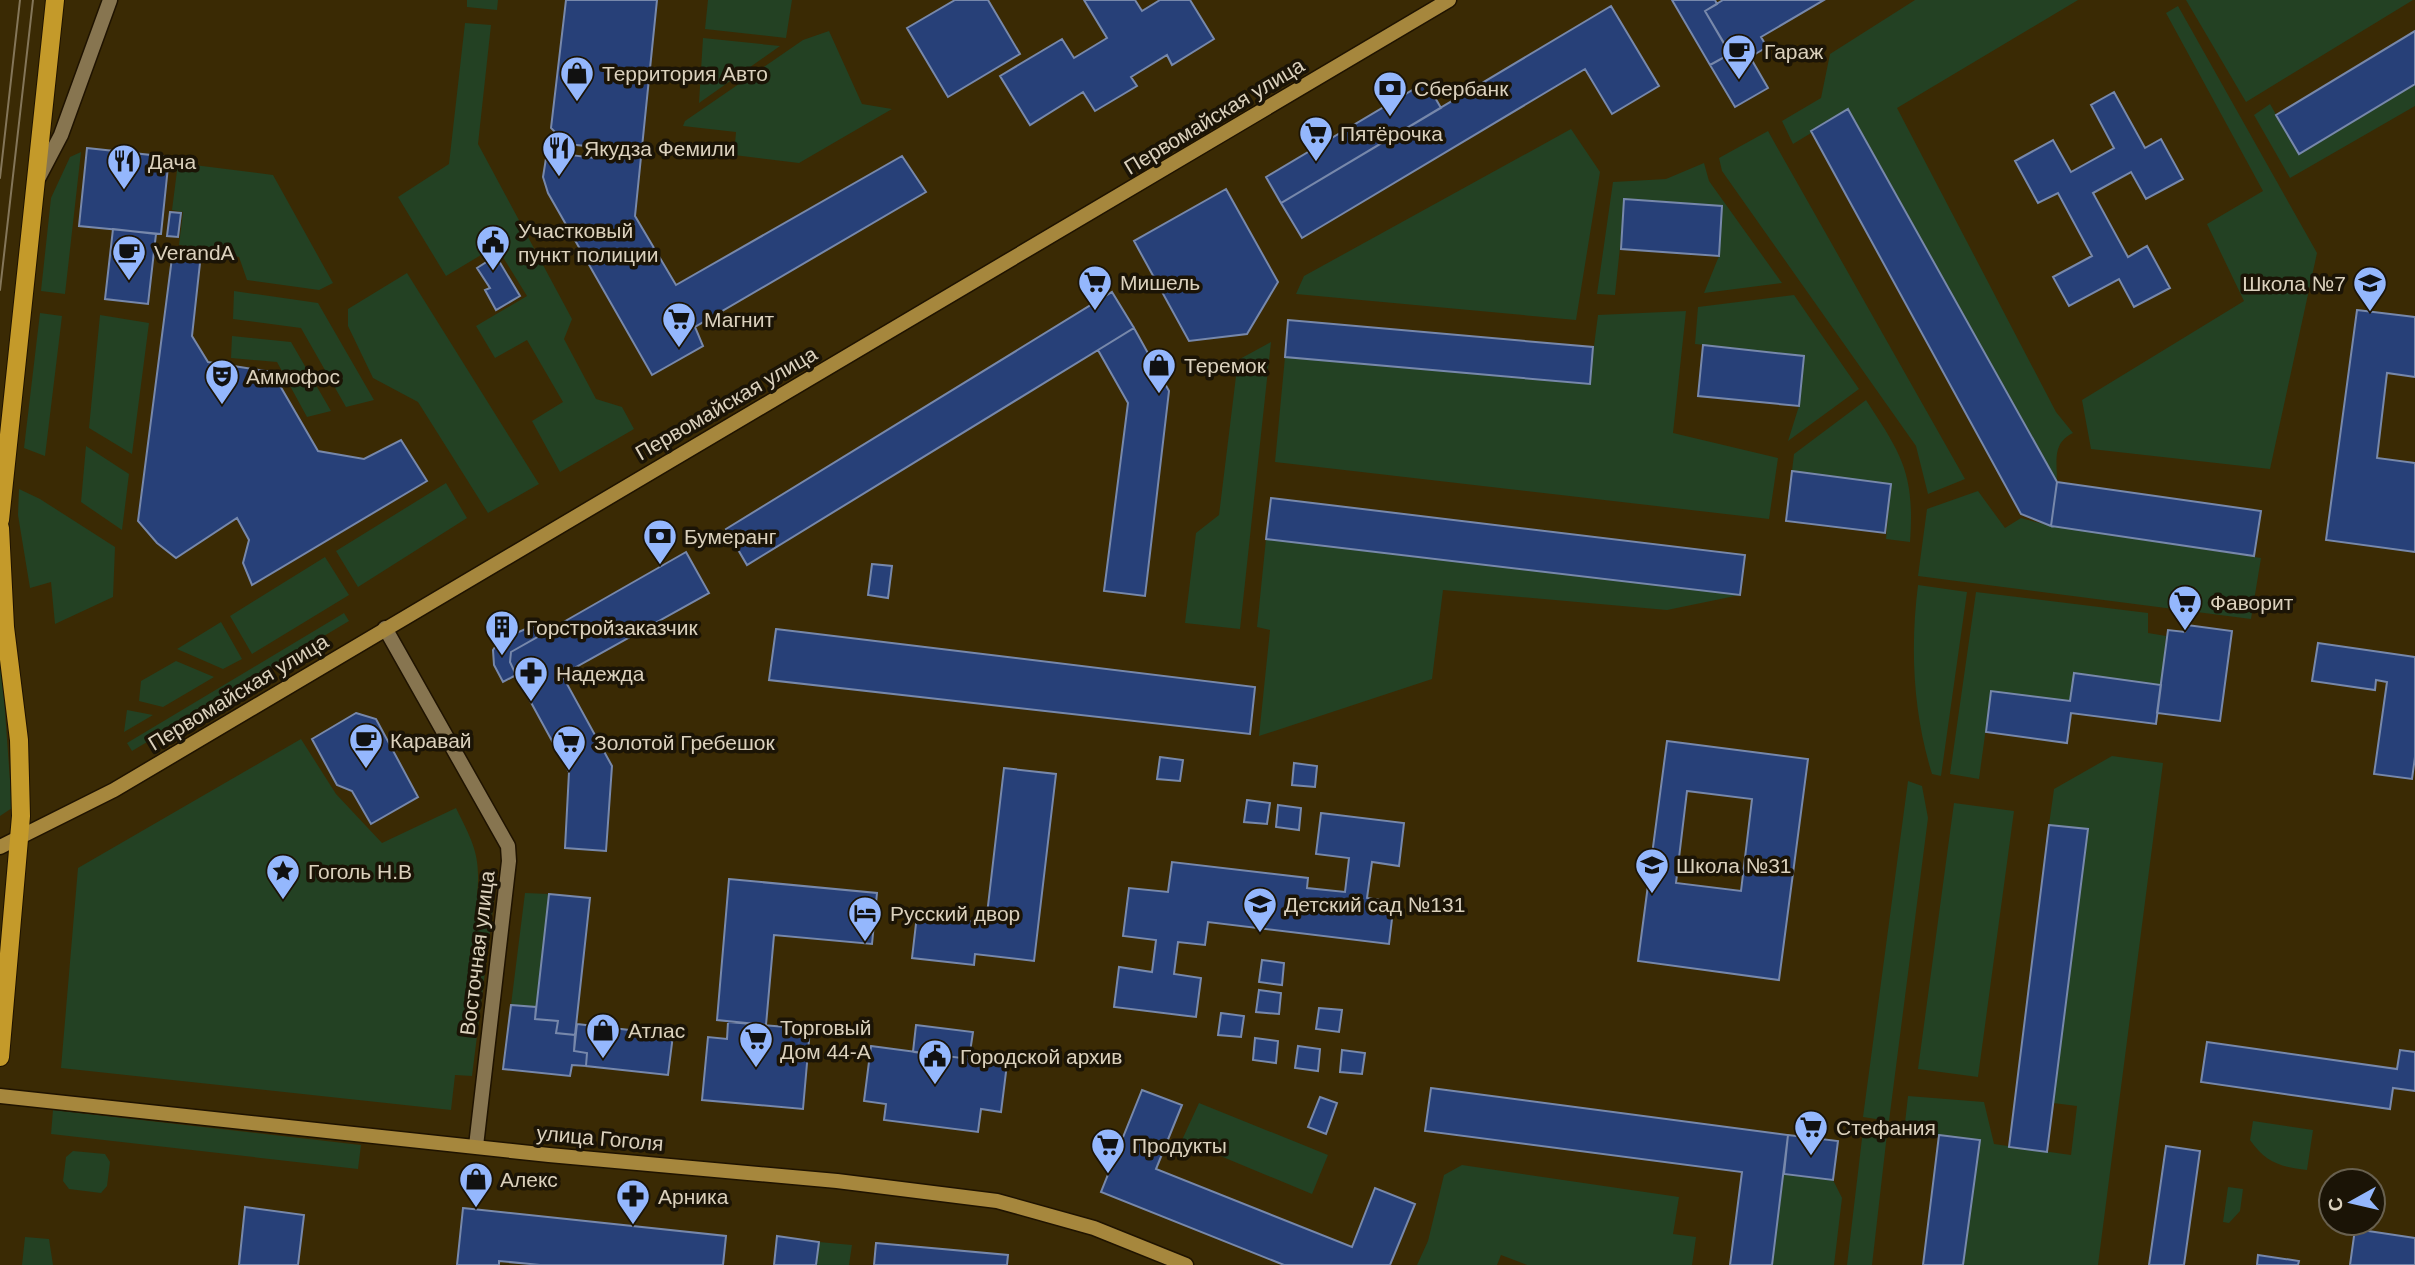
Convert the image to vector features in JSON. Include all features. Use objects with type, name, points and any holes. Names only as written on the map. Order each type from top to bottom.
[{"type":"main road","points":[[0,520],[33,187],[55,0]]},
{"type":"main road","points":[[0,528],[5,627],[19,740],[21,836],[0,1057]]},
{"type":"street","points":[[33,187],[61,135],[110,0]]},
{"type":"street","name":"Первомайская улица","points":[[0,847],[114,790],[1007,264],[1449,0]]},
{"type":"street","name":"Восточная улица","points":[[385,628],[508,846],[509,861],[476,1146]]},
{"type":"street","name":"улица Гоголя","points":[[0,1096],[836,1181],[998,1202],[1027,1207],[1094,1228],[1186,1265]]},
{"type":"green space","points":[[467,0],[498,0],[497,10],[467,7]]},
{"type":"green space","points":[[708,0],[792,0],[786,38],[705,29]]},
{"type":"green space","points":[[1915,0],[2078,0],[1897,108],[2056,412],[2073,433],[2062,442],[2057,453],[2057,482],[1849,110],[1793,144],[1782,121],[1821,98],[1830,54]]},
{"type":"green space","points":[[2186,0],[2413,0],[2246,102]]},
{"type":"green space","points":[[2178,6],[2317,253],[2270,469],[2091,449],[2082,400],[2244,301],[2207,224],[2263,191],[2166,13]]},
{"type":"green space","points":[[465,23],[491,25],[478,144],[572,319],[564,339],[596,399],[622,407],[634,429],[560,472],[532,421],[563,402],[527,340],[495,358],[476,326],[527,296],[496,246],[446,276],[398,197],[449,164]]},
{"type":"green space","points":[[829,31],[862,104],[892,109],[799,163],[734,155],[736,132],[683,126],[685,121],[803,40]]},
{"type":"green space","points":[[703,38],[780,46],[699,103]]},
{"type":"green space","points":[[2415,84],[2415,106],[2290,178],[2254,115],[2270,104],[2299,154]]},
{"type":"green space","points":[[1571,129],[1600,172],[1576,320],[1296,294],[1304,276]]},
{"type":"green space","points":[[1768,131],[1965,479],[1928,494],[1916,446],[1722,171],[1719,158]]},
{"type":"green space","points":[[81,152],[65,294],[41,291],[51,198],[70,157]]},
{"type":"green space","points":[[178,163],[273,175],[333,283],[319,290],[247,280],[239,257],[179,245],[183,212],[172,210]]},
{"type":"green space","points":[[1704,163],[1709,181],[1782,283],[1704,293],[1719,256],[1722,206],[1625,199],[1615,295],[1597,294],[1613,182],[1666,179]]},
{"type":"green space","points":[[407,273],[539,484],[488,513],[418,402],[373,378],[348,326],[348,309]]},
{"type":"green space","points":[[234,291],[318,303],[374,400],[346,407],[301,328],[233,319]]},
{"type":"green space","points":[[1794,295],[1859,389],[1788,441],[1799,406],[1804,356],[1695,344],[1698,307]]},
{"type":"green space","points":[[1686,311],[1673,433],[1778,458],[1769,519],[1275,462],[1285,357],[1589,384],[1598,315]]},
{"type":"green space","points":[[40,313],[62,316],[45,456],[24,448]]},
{"type":"green space","points":[[100,315],[149,323],[132,454],[89,428]]},
{"type":"green space","points":[[232,336],[291,342],[331,411],[307,417],[277,362],[231,358]]},
{"type":"green space","points":[[1271,342],[1240,629],[1185,623],[1196,533],[1219,515],[1238,360]]},
{"type":"green space","points":[[1866,400],[1897,451],[1908,482],[1910,542],[1886,539],[1891,484],[1792,471],[1794,454]]},
{"type":"green space","points":[[86,446],[129,474],[122,530],[81,502]]},
{"type":"green space","points":[[446,483],[467,518],[358,587],[336,551]]},
{"type":"green space","points":[[19,489],[40,499],[115,547],[113,597],[55,624],[51,582],[30,588],[18,515]]},
{"type":"green space","points":[[1978,491],[2005,528],[2021,518],[2051,526],[2261,558],[2251,619],[1918,576],[1927,509]]},
{"type":"green space","points":[[1266,539],[1740,595],[1667,610],[1443,590],[1432,679],[1259,736],[1270,630],[1257,627]]},
{"type":"green space","points":[[325,557],[349,595],[252,654],[230,616]]},
{"type":"green space","points":[[1918,585],[1967,592],[1941,776],[1932,774],[1917,704],[1914,633]]},
{"type":"green space","points":[[1976,592],[2148,613],[2148,633],[2166,636],[2161,685],[2074,673],[2070,701],[1991,691],[1979,779],[1950,774]]},
{"type":"green space","points":[[344,613],[349,621],[132,751],[127,743]]},
{"type":"green space","points":[[221,622],[242,659],[223,669],[177,649]]},
{"type":"green space","points":[[0,642],[12,808],[0,816]]},
{"type":"green space","points":[[176,661],[214,677],[163,707],[139,701],[141,681]]},
{"type":"green space","points":[[127,710],[153,715],[124,732]]},
{"type":"green space","points":[[301,739],[336,794],[382,843],[456,808],[472,841],[478,871],[477,897],[494,900],[472,1076],[455,1075],[451,1110],[61,1068],[78,868]]},
{"type":"green space","points":[[2112,756],[2163,763],[2098,1265],[1963,1265],[1980,1141],[1904,1132],[1908,1096],[1984,1102],[1994,1144],[2071,1155],[2077,1106],[2053,1103],[2088,830],[2049,825],[2054,789]]},
{"type":"green space","points":[[1908,781],[1922,786],[1928,818],[1889,1121],[1863,1117]]},
{"type":"green space","points":[[1954,803],[2014,811],[1978,1077],[1918,1069]]},
{"type":"green space","points":[[525,893],[549,894],[536,1007],[511,1005]]},
{"type":"green space","points":[[1199,1103],[1328,1155],[1312,1194],[1182,1140]]},
{"type":"green space","points":[[53,1110],[361,1145],[358,1169],[51,1134]]},
{"type":"green space","points":[[2253,1121],[2313,1130],[2307,1170],[2282,1165],[2262,1154],[2250,1140]]},
{"type":"green space","points":[[1863,1130],[1887,1134],[1872,1265],[1847,1265]]},
{"type":"green space","points":[[73,1151],[105,1154],[110,1162],[107,1186],[101,1193],[69,1189],[63,1181],[66,1157]]},
{"type":"green space","points":[[1462,1165],[1679,1197],[1673,1234],[1696,1237],[1692,1265],[1527,1265],[1501,1255],[1497,1265],[1417,1265],[1428,1241],[1444,1175]]},
{"type":"green space","points":[[1784,1174],[1833,1180],[1842,1198],[1834,1265],[1772,1265]]},
{"type":"green space","points":[[2228,1187],[2243,1189],[2240,1211],[2229,1223],[2223,1222]]},
{"type":"green space","points":[[25,1237],[49,1239],[53,1265],[22,1265]]},
{"type":"green space","points":[[819,1242],[852,1245],[849,1265],[816,1265]]},
{"type":"building","points":[[566,0],[657,0],[635,216],[676,285],[902,156],[926,192],[695,327],[703,346],[652,375],[548,193],[543,177],[547,152],[594,158],[595,147],[567,144],[551,128]]},
{"type":"building","points":[[955,0],[988,0],[1020,54],[948,97],[907,28]]},
{"type":"building","points":[[1084,0],[1135,0],[1142,11],[1160,0],[1190,0],[1214,39],[1172,65],[1167,55],[1131,77],[1137,86],[1095,111],[1083,92],[1030,125],[1000,76],[1062,39],[1074,58],[1107,38]]},
{"type":"building","points":[[1672,0],[1715,0],[1717,4],[1705,11],[1730,54],[1710,65]]},
{"type":"building","points":[[1723,0],[1824,0],[1761,37],[1767,47],[1737,65],[1705,11]]},
{"type":"building","points":[[1611,6],[1659,86],[1612,114],[1585,69],[1302,238],[1281,203]]},
{"type":"building","points":[[2415,31],[2415,84],[2299,154],[2276,115]]},
{"type":"building","points":[[1730,54],[1737,65],[1750,57],[1768,88],[1735,107],[1710,65]]},
{"type":"building","points":[[1426,82],[1441,108],[1281,203],[1266,177]]},
{"type":"building","points":[[2114,92],[2145,148],[2161,139],[2183,179],[2146,199],[2131,172],[2093,193],[2128,257],[2147,246],[2170,288],[2134,307],[2119,279],[2069,306],[2053,277],[2092,256],[2058,193],[2038,203],[2015,161],[2053,140],[2071,172],[2114,148],[2091,105]]},
{"type":"building","points":[[1848,109],[2057,482],[2051,526],[2021,514],[1811,131]]},
{"type":"building","name":"Дача","points":[[87,148],[169,157],[161,234],[79,226]]},
{"type":"building","points":[[1226,189],[1278,282],[1247,334],[1189,341],[1134,241]]},
{"type":"building","points":[[1624,199],[1722,206],[1719,256],[1621,249]]},
{"type":"building","points":[[170,212],[181,213],[178,237],[167,236]]},
{"type":"building","name":"VerandA","points":[[113,229],[156,234],[148,304],[105,299]]},
{"type":"building","name":"Аммофос","points":[[173,250],[201,254],[192,336],[208,362],[272,372],[318,451],[364,459],[401,440],[427,481],[252,585],[243,563],[249,540],[237,518],[176,558],[157,543],[138,521]]},
{"type":"building","points":[[496,256],[520,296],[496,310],[485,290],[490,288],[477,268]]},
{"type":"building","points":[[1112,292],[1134,328],[747,565],[726,529]]},
{"type":"building","points":[[2357,310],[2415,317],[2415,377],[2387,373],[2377,458],[2415,463],[2415,552],[2326,540]]},
{"type":"building","points":[[1288,320],[1593,347],[1590,384],[1285,357]]},
{"type":"building","points":[[1134,328],[1169,391],[1145,596],[1104,591],[1128,403],[1098,350]]},
{"type":"building","points":[[1703,345],[1804,356],[1799,406],[1698,396]]},
{"type":"building","points":[[1792,471],[1891,484],[1885,533],[1786,521]]},
{"type":"building","points":[[2057,482],[2261,511],[2254,556],[2051,526]]},
{"type":"building","points":[[1271,498],[1745,555],[1740,595],[1266,539]]},
{"type":"building","points":[[686,552],[709,593],[562,675],[612,766],[606,851],[565,848],[569,772],[516,675],[510,662],[511,652]]},
{"type":"building","points":[[872,564],[892,566],[888,598],[868,595]]},
{"type":"building","name":"Горстройзаказчик","points":[[537,624],[543,634],[511,652],[510,662],[516,675],[503,682],[494,665],[493,650],[500,640]]},
{"type":"building","points":[[2187,625],[2232,631],[2220,721],[2157,713],[2168,630],[2185,632]]},
{"type":"building","points":[[776,629],[1255,687],[1250,734],[769,680]]},
{"type":"building","points":[[2318,643],[2415,657],[2415,757],[2412,779],[2374,774],[2387,682],[2376,680],[2375,690],[2312,681]]},
{"type":"building","points":[[2074,673],[2161,685],[2156,724],[2071,713],[2067,743],[1986,732],[1991,691],[2070,701]]},
{"type":"building","name":"Каравай","points":[[356,713],[376,719],[418,797],[371,824],[352,791],[337,785],[312,739]]},
{"type":"building","points":[[1667,741],[1808,759],[1779,980],[1638,961]],"holes":[[[1687,791],[1752,799],[1741,891],[1676,883]]]},
{"type":"building","points":[[1160,757],[1183,760],[1180,781],[1157,779]]},
{"type":"building","points":[[1294,763],[1317,766],[1315,787],[1292,785]]},
{"type":"building","points":[[1004,768],[1056,774],[1034,961],[975,954],[974,965],[912,958],[917,915],[986,923]]},
{"type":"building","points":[[1247,800],[1270,803],[1267,824],[1244,822]]},
{"type":"building","points":[[1278,805],[1301,808],[1299,830],[1276,827]]},
{"type":"building","points":[[1321,813],[1404,823],[1399,866],[1372,862],[1367,898],[1394,902],[1389,944],[1208,922],[1205,945],[1178,942],[1174,974],[1201,978],[1196,1017],[1114,1007],[1119,967],[1152,972],[1156,940],[1123,936],[1129,888],[1168,892],[1172,862],[1308,878],[1307,888],[1345,892],[1349,858],[1316,854]]},
{"type":"building","points":[[2049,825],[2088,829],[2047,1152],[2009,1147]]},
{"type":"building","points":[[729,879],[877,893],[872,944],[774,935],[766,1025],[717,1020]]},
{"type":"building","points":[[549,894],[590,898],[575,1035],[556,1033],[558,1021],[535,1019]]},
{"type":"building","points":[[1262,960],[1284,963],[1282,985],[1259,982]]},
{"type":"building","points":[[1259,990],[1281,993],[1279,1014],[1256,1012]]},
{"type":"building","points":[[511,1005],[536,1007],[535,1019],[558,1021],[556,1033],[575,1035],[574,1051],[587,1053],[586,1066],[572,1065],[570,1076],[503,1069]]},
{"type":"building","points":[[1319,1008],[1342,1010],[1339,1032],[1316,1029]]},
{"type":"building","points":[[1221,1013],[1244,1016],[1241,1037],[1218,1035]]},
{"type":"building","name":"Торговый Дом 44-А","points":[[728,1022],[810,1029],[803,1109],[702,1100],[708,1037],[727,1039]]},
{"type":"building","points":[[577,1024],[673,1035],[668,1075],[586,1066],[587,1053],[574,1051]]},
{"type":"building","points":[[916,1025],[973,1032],[969,1059],[913,1052]]},
{"type":"building","points":[[1255,1038],[1278,1041],[1276,1063],[1253,1060]]},
{"type":"building","points":[[2207,1042],[2397,1069],[2400,1050],[2415,1052],[2415,1091],[2393,1088],[2390,1109],[2201,1082]]},
{"type":"building","name":"Городской архив","points":[[871,1046],[1007,1064],[1001,1112],[981,1109],[978,1132],[884,1120],[886,1104],[864,1101]]},
{"type":"building","points":[[1298,1046],[1320,1049],[1318,1071],[1295,1068]]},
{"type":"building","points":[[1342,1050],[1365,1053],[1362,1074],[1340,1072]]},
{"type":"building","points":[[1431,1088],[1788,1135],[1772,1265],[1730,1265],[1742,1172],[1425,1131]]},
{"type":"building","points":[[1142,1090],[1182,1105],[1156,1169],[1352,1247],[1375,1188],[1415,1204],[1390,1265],[1284,1265],[1101,1192]]},
{"type":"building","points":[[1320,1097],[1337,1103],[1326,1134],[1308,1127]]},
{"type":"building","name":"Стефания","points":[[1788,1135],[1838,1141],[1833,1180],[1784,1174]]},
{"type":"building","points":[[1939,1135],[1980,1140],[1963,1265],[1923,1265]]},
{"type":"building","points":[[2166,1146],[2200,1151],[2184,1265],[2149,1265]]},
{"type":"building","points":[[245,1207],[304,1215],[298,1265],[239,1265]]},
{"type":"building","points":[[463,1208],[726,1236],[723,1265],[540,1265],[499,1261],[499,1265],[457,1265]]},
{"type":"building","points":[[2387,1234],[2415,1238],[2415,1265],[2350,1265],[2354,1237],[2387,1237]]},
{"type":"building","points":[[777,1236],[819,1242],[816,1265],[774,1265]]},
{"type":"building","points":[[876,1243],[1008,1255],[1007,1265],[874,1265]]},
{"type":"building","points":[[2258,1255],[2299,1261],[2298,1265],[2257,1265]]},
{"type":"tram line","points":[[0,178],[20,0]]},
{"type":"tram line","points":[[0,290],[33,0]]},
{"type":"place","name":"Гараж","points":[[1739,81]]},
{"type":"place","name":"Территория Авто","points":[[577,103]]},
{"type":"place","name":"Сбербанк","points":[[1390,118]]},
{"type":"place","name":"Пятёрочка","points":[[1316,163]]},
{"type":"place","name":"Якудза Фемили","points":[[559,178]]},
{"type":"place","name":"Дача","points":[[124,191]]},
{"type":"place","name":"Участковый пункт полиции","points":[[493,272]]},
{"type":"place","name":"VerandA","points":[[129,282]]},
{"type":"place","name":"Мишель","points":[[1095,312]]},
{"type":"place","name":"Школа №7","points":[[2370,313]]},
{"type":"place","name":"Магнит","points":[[679,349]]},
{"type":"place","name":"Теремок","points":[[1159,395]]},
{"type":"place","name":"Аммофос","points":[[222,406]]},
{"type":"place","name":"Бумеранг","points":[[660,566]]},
{"type":"place","name":"Фаворит","points":[[2185,632]]},
{"type":"place","name":"Горстройзаказчик","points":[[502,657]]},
{"type":"place","name":"Надежда","points":[[531,703]]},
{"type":"place","name":"Каравай","points":[[366,770]]},
{"type":"place","name":"Золотой Гребешок","points":[[569,772]]},
{"type":"place","name":"Школа №31","points":[[1652,895]]},
{"type":"place","name":"Гоголь Н.В","points":[[283,901]]},
{"type":"place","name":"Детский сад №131","points":[[1260,934]]},
{"type":"place","name":"Русский двор","points":[[865,943]]},
{"type":"place","name":"Атлас","points":[[603,1060]]},
{"type":"place","name":"Торговый Дом 44-А","points":[[756,1069]]},
{"type":"place","name":"Городской архив","points":[[935,1086]]},
{"type":"place","name":"Стефания","points":[[1811,1157]]},
{"type":"place","name":"Продукты","points":[[1108,1175]]},
{"type":"place","name":"Алекс","points":[[476,1209]]},
{"type":"place","name":"Арника","points":[[633,1226]]}]
